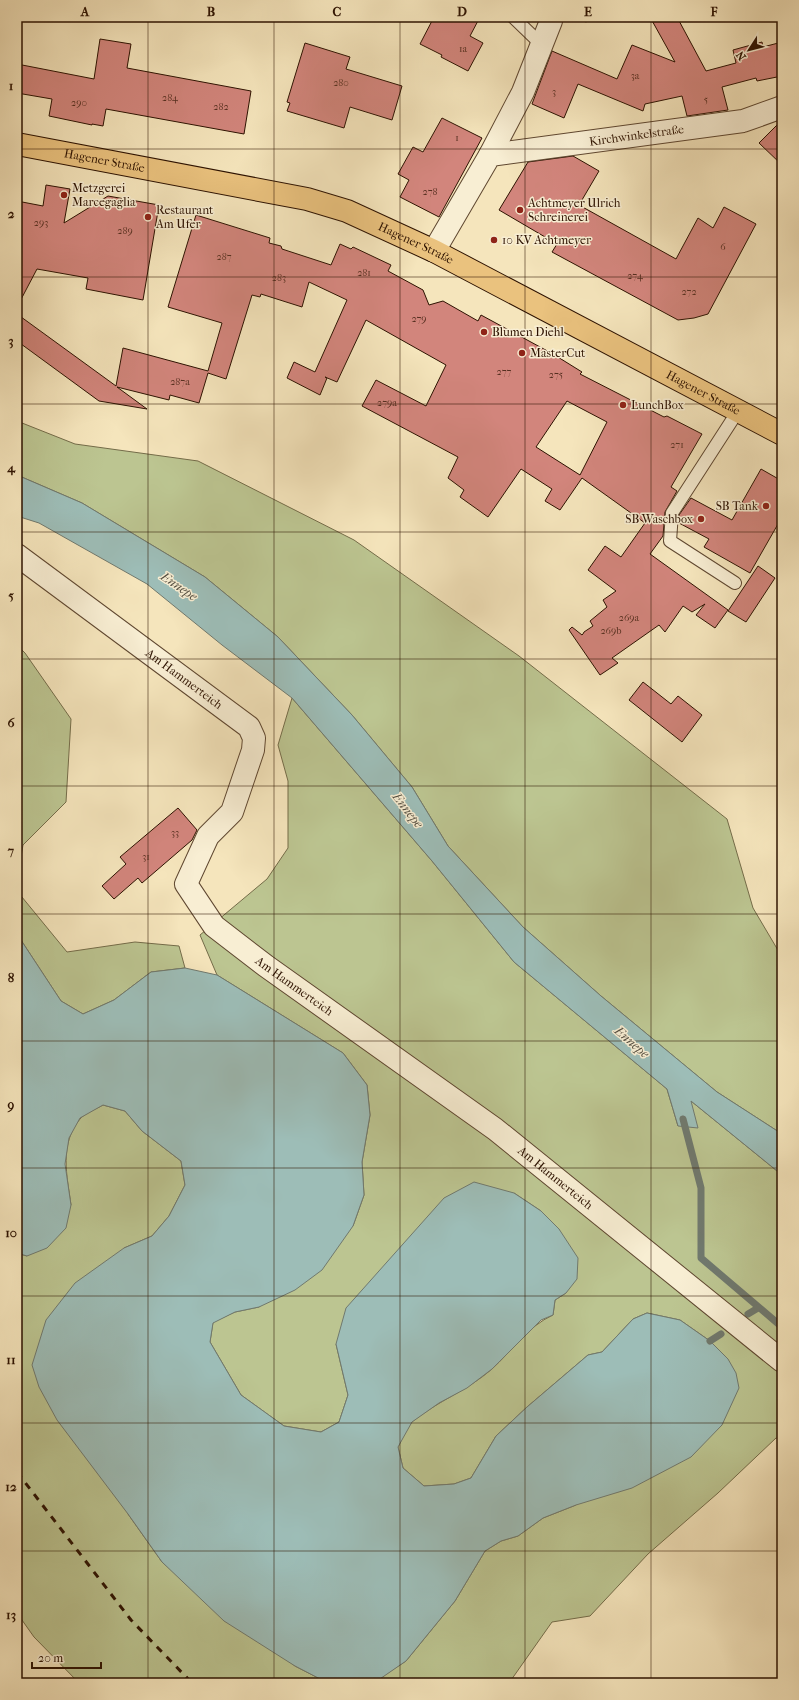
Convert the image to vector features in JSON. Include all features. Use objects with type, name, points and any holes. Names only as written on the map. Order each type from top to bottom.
[{"type":"main road","name":"Hagener Straße","points":[[17,144],[307,199],[346,210],[394,231],[434,251],[782,434]]},
{"type":"street","points":[[434,251],[490,155],[523,92],[551,21]]},
{"type":"street","name":"Kirchwinkelstraße","points":[[490,155],[743,121],[782,107]]},
{"type":"street","name":"Am Hammerteich","points":[[17,555],[249,727],[254,738],[253,750],[232,812],[208,836],[186,884],[214,926],[266,966],[495,1129],[782,1361]]},
{"type":"lane","points":[[513,17],[542,45]]},
{"type":"lane","points":[[735,583],[670,540],[672,513],[738,411]]},
{"type":"green space","points":[[570,17],[597,17],[586,22]]},
{"type":"green space","points":[[17,421],[75,444],[198,461],[354,540],[519,656],[727,819],[753,908],[782,957],[782,1134],[717,1092],[601,996],[523,927],[448,846],[412,787],[352,715],[278,637],[205,577],[82,503],[17,475]]},
{"type":"green space","points":[[17,645],[25,653],[71,719],[66,802],[23,845],[17,880],[17,751],[19,742],[17,729]]},
{"type":"green space","points":[[292,698],[432,861],[514,962],[667,1089],[678,1126],[691,1101],[782,1175],[782,1438],[776,1438],[718,1493],[648,1554],[590,1616],[552,1622],[509,1683],[372,1683],[406,1661],[455,1601],[485,1551],[501,1541],[518,1536],[543,1518],[576,1505],[710,1341],[680,1320],[647,1313],[633,1319],[602,1352],[588,1355],[527,1407],[496,1436],[471,1478],[454,1484],[424,1486],[403,1468],[398,1447],[409,1426],[413,1421],[433,1407],[473,1383],[492,1369],[528,1332],[553,1315],[555,1300],[566,1293],[559,1229],[541,1211],[514,1193],[336,1344],[348,1395],[339,1422],[321,1432],[284,1426],[241,1395],[210,1342],[213,1322],[235,1312],[259,1307],[353,1226],[364,1195],[362,1162],[370,1115],[367,1085],[343,1053],[217,975],[200,935],[267,879],[288,848],[288,781],[278,745]]},
{"type":"green space","points":[[17,891],[67,952],[135,942],[179,946],[185,968],[151,972],[114,1000],[83,1014],[61,1001],[17,934]]},
{"type":"green space","points":[[103,1105],[125,1111],[142,1131],[181,1161],[185,1185],[169,1216],[152,1236],[124,1248],[128,1514],[162,1562],[295,1666],[328,1683],[79,1683],[34,1637],[17,1613],[17,1253],[27,1256],[71,1205],[66,1160],[69,1139],[73,1129],[82,1117]]},
{"type":"water","name":"Ennepe","points":[[17,475],[82,503],[205,577],[278,637],[352,715],[412,787],[448,846],[523,927],[601,996],[717,1092],[782,1134],[782,1175],[691,1101],[698,1128],[678,1126],[667,1089],[514,962],[432,861],[292,698],[222,645],[147,584],[39,523],[17,516]]},
{"type":"water","points":[[17,934],[61,1001],[83,1014],[114,1000],[151,972],[185,968],[217,975],[343,1053],[367,1085],[370,1115],[362,1162],[364,1195],[353,1226],[322,1270],[295,1290],[259,1307],[235,1312],[213,1323],[210,1342],[241,1395],[284,1426],[321,1432],[339,1422],[348,1395],[336,1344],[346,1308],[444,1198],[474,1182],[514,1193],[541,1211],[559,1229],[578,1258],[577,1279],[566,1293],[555,1300],[553,1315],[541,1320],[492,1369],[467,1388],[439,1403],[412,1422],[398,1447],[403,1468],[424,1486],[454,1484],[471,1478],[496,1436],[527,1407],[588,1355],[602,1352],[633,1319],[647,1313],[680,1320],[710,1341],[728,1359],[736,1373],[739,1388],[722,1425],[691,1457],[632,1488],[576,1505],[543,1518],[518,1536],[501,1541],[485,1551],[455,1601],[406,1661],[374,1683],[328,1683],[295,1666],[224,1621],[162,1562],[128,1514],[57,1420],[39,1387],[32,1365],[46,1320],[75,1283],[124,1248],[152,1236],[169,1216],[185,1185],[181,1161],[142,1131],[125,1111],[103,1105],[80,1118],[69,1138],[65,1164],[71,1205],[66,1228],[47,1248],[27,1256],[17,1253]]},
{"type":"building","points":[[434,17],[480,17],[470,36],[483,43],[468,71],[420,44]]},
{"type":"building","points":[[650,17],[677,17],[706,71],[736,63],[733,50],[762,42],[763,47],[782,42],[782,76],[757,81],[756,78],[722,87],[728,110],[687,116],[682,96],[645,104],[643,111],[578,84],[564,118],[532,104],[552,51],[617,79],[632,45],[675,62]]},
{"type":"building","points":[[100,39],[131,44],[127,68],[251,91],[244,134],[106,109],[103,126],[92,125],[49,116],[52,99],[17,93],[17,64],[94,79]]},
{"type":"building","points":[[305,43],[350,57],[346,69],[402,86],[392,120],[350,107],[344,128],[287,111],[290,103],[287,102]]},
{"type":"building","points":[[442,118],[482,138],[439,217],[400,197],[409,180],[398,174],[413,147],[423,152]]},
{"type":"building","points":[[782,120],[782,165],[759,143]]},
{"type":"building","points":[[573,156],[599,171],[579,205],[676,259],[698,218],[713,228],[724,207],[756,224],[708,314],[678,320],[552,252],[557,244],[499,210],[528,162]]},
{"type":"building","points":[[46,185],[70,189],[64,223],[108,196],[159,205],[143,300],[86,289],[88,278],[37,269],[17,307],[17,201],[43,206]]},
{"type":"building","points":[[196,215],[270,238],[269,243],[281,246],[282,249],[331,265],[340,244],[351,249],[353,247],[391,265],[388,271],[423,290],[429,305],[443,301],[478,321],[481,315],[553,354],[582,372],[580,374],[664,417],[667,416],[702,434],[671,487],[677,491],[665,512],[663,536],[650,554],[728,610],[715,628],[696,615],[705,604],[692,612],[683,606],[665,632],[659,625],[612,658],[618,663],[600,675],[569,630],[572,627],[582,635],[593,626],[590,621],[607,607],[603,600],[616,591],[588,570],[605,546],[621,557],[645,523],[582,478],[560,510],[545,501],[552,489],[521,469],[488,517],[460,497],[464,490],[448,478],[458,457],[362,406],[376,380],[426,406],[446,365],[366,320],[337,382],[325,377],[327,378],[320,395],[287,378],[294,362],[315,372],[347,300],[309,282],[302,307],[261,294],[260,297],[252,295],[226,379],[208,373],[199,403],[170,395],[169,400],[117,387],[147,409],[99,401],[17,341],[17,314],[116,386],[123,348],[208,371],[222,323],[168,307]],"holes":[[[567,401],[607,422],[580,475],[536,447]]]},
{"type":"building","points":[[761,469],[782,481],[782,517],[750,573],[704,547],[709,539],[679,523],[679,515],[691,498],[732,520]]},
{"type":"building","points":[[758,566],[775,578],[746,622],[728,611]]},
{"type":"building","points":[[643,682],[671,704],[678,696],[702,715],[682,742],[629,700]]},
{"type":"building","points":[[178,808],[197,830],[192,840],[142,883],[138,878],[114,899],[102,886],[126,864],[120,857]]},
{"type":"waterway","points":[[683,1119],[701,1188],[701,1258],[782,1327]]},
{"type":"waterway","points":[[748,1314],[758,1308]]},
{"type":"waterway","points":[[710,1341],[721,1334]]},
{"type":"railway","points":[[17,1472],[131,1620],[192,1683]]},
{"type":"place","name":"Metzgerei Marcegaglia","points":[[64,195]]},
{"type":"place","name":"Achtmeyer Ulrich Schreinerei","points":[[520,210]]},
{"type":"place","name":"Restaurant Am Ufer","points":[[148,217]]},
{"type":"place","name":"10 KV Achtmeyer","points":[[494,240]]},
{"type":"place","name":"Blumen Diehl","points":[[484,332]]},
{"type":"place","name":"MasterCut","points":[[522,353]]},
{"type":"place","name":"LunchBox","points":[[623,405]]},
{"type":"place","name":"SB Tank","points":[[766,506]]},
{"type":"place","name":"SB Waschbox","points":[[701,519]]}]
